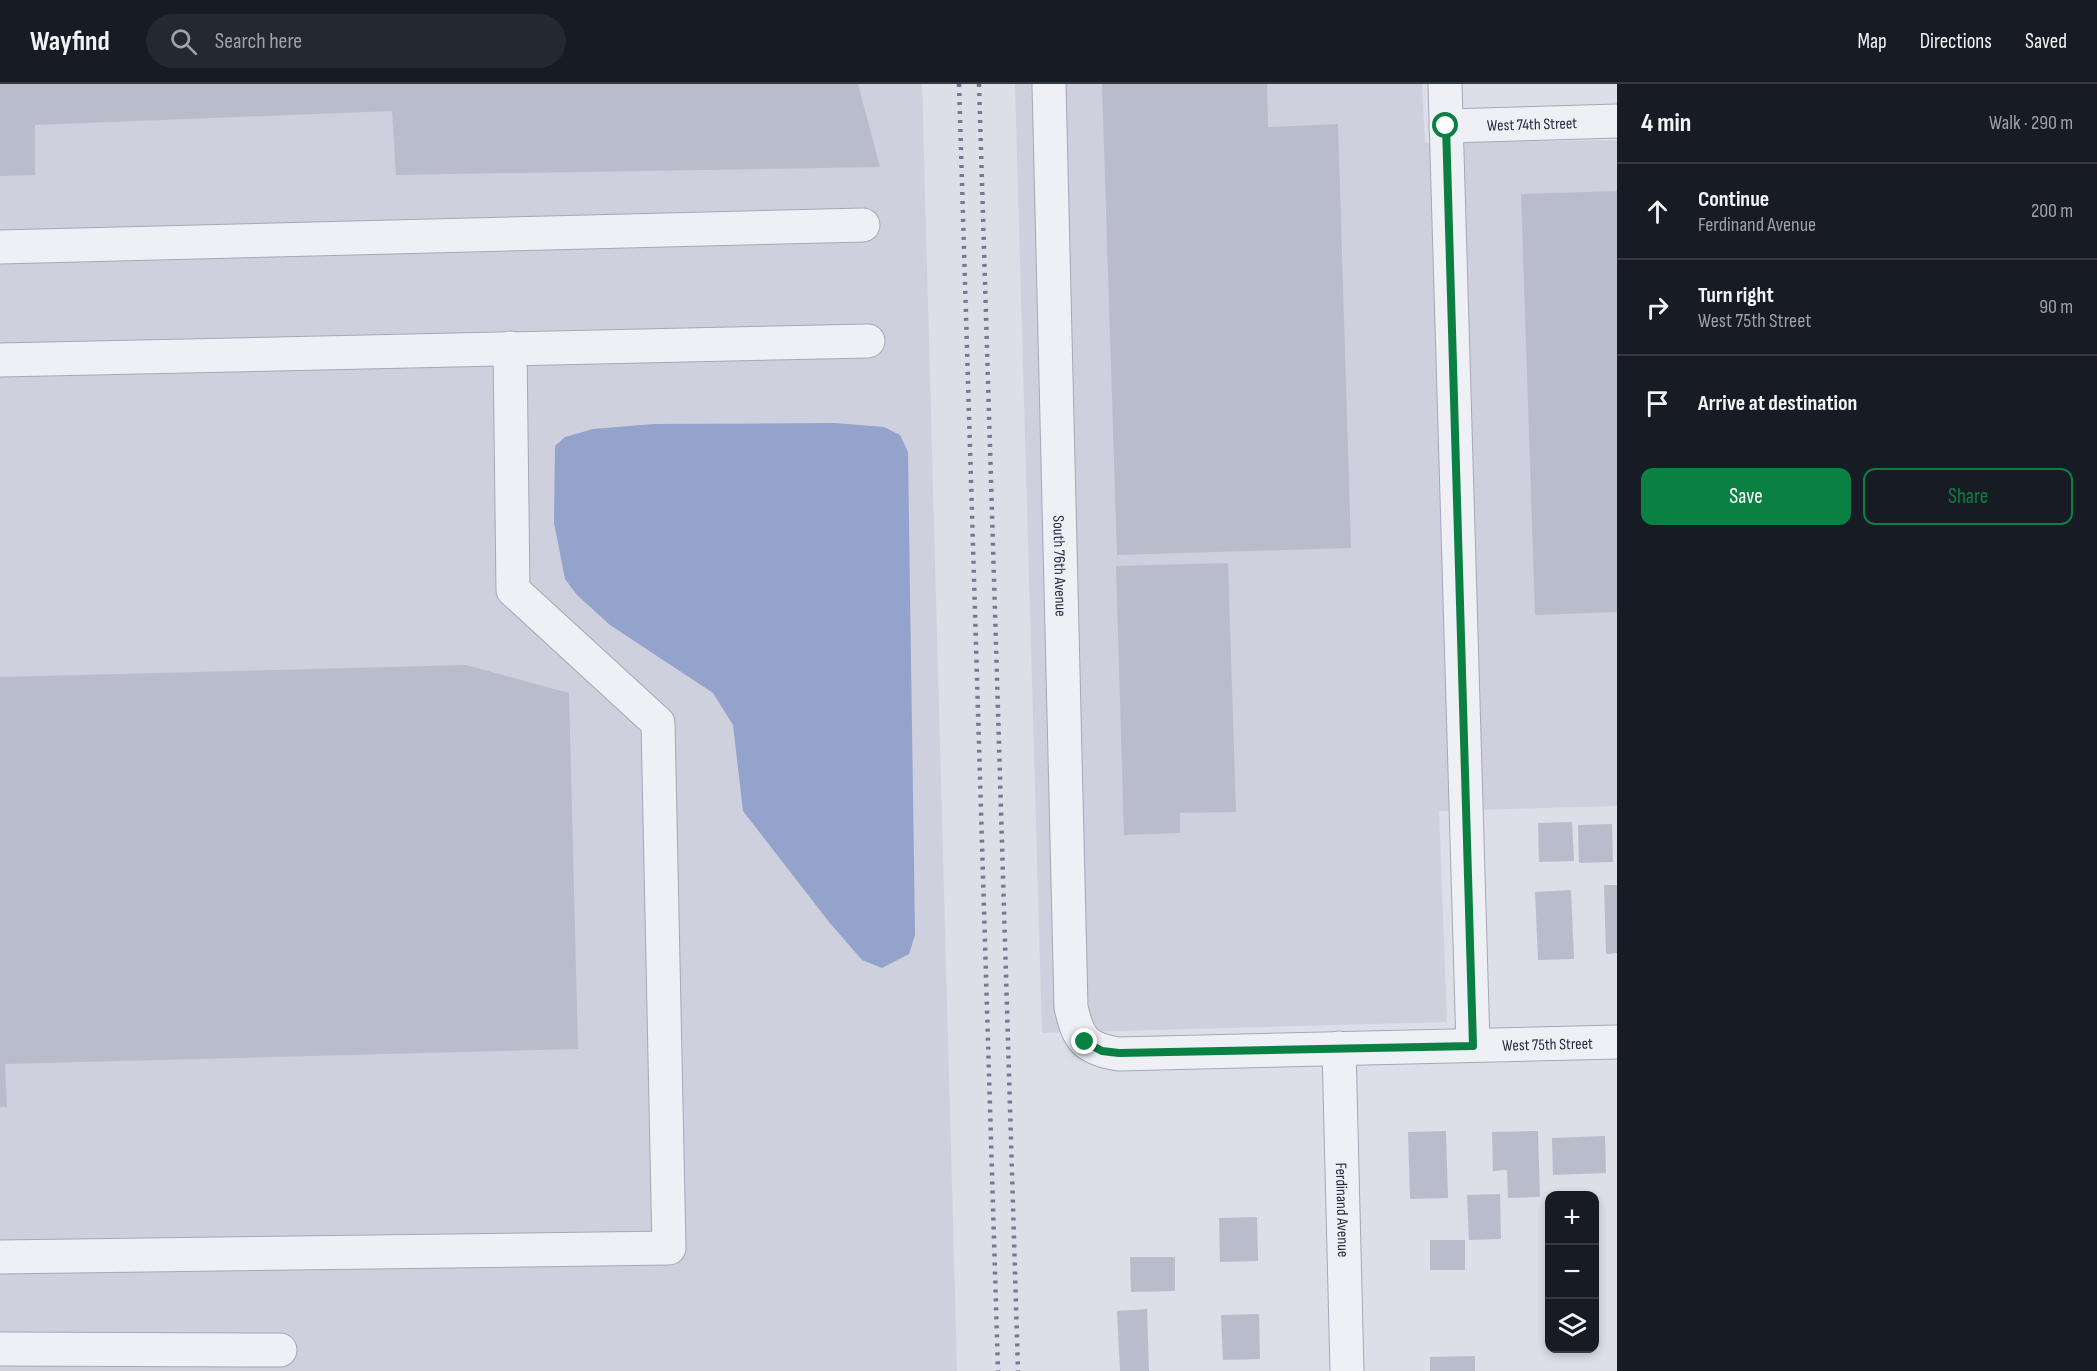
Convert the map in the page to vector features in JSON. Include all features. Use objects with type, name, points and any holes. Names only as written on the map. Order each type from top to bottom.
[{"type":"street","name":"South 76th Avenue","points":[[1049,84],[1071,1007],[1076,1027],[1085,1042]]},
{"type":"street","points":[[1445,84],[1473,1046]]},
{"type":"street","name":"West 74th Street","points":[[1446,126],[1617,121]]},
{"type":"street","points":[[0,247],[862,225]]},
{"type":"street","points":[[0,360],[868,341]]},
{"type":"street","points":[[0,1257],[669,1248],[658,723],[513,590],[510,348]]},
{"type":"street","name":"West 75th Street","points":[[1085,1042],[1102,1051],[1119,1053],[1617,1042]]},
{"type":"street","name":"Ferdinand Avenue","points":[[1339,1048],[1347,1371]]},
{"type":"street","points":[[0,1350],[280,1350]]},
{"type":"shaded area","points":[[0,84],[922,84],[957,1371],[0,1371]]},
{"type":"shaded area","points":[[1015,84],[1422,84],[1425,143],[1617,140],[1617,806],[1439,811],[1447,1022],[1042,1033]]},
{"type":"water","points":[[835,423],[884,427],[900,435],[908,452],[915,935],[909,954],[882,968],[862,960],[829,922],[743,811],[733,725],[713,693],[610,625],[577,595],[565,579],[554,523],[555,446],[565,437],[593,429],[654,424]]},
{"type":"building","points":[[0,84],[858,84],[880,167],[396,175],[392,111],[35,125],[35,175],[0,176]]},
{"type":"building","points":[[1102,84],[1267,84],[1268,127],[1338,124],[1351,548],[1117,555]]},
{"type":"building","points":[[1617,191],[1617,612],[1535,615],[1521,194]]},
{"type":"building","points":[[1228,563],[1236,812],[1180,813],[1180,833],[1124,835],[1116,566]]},
{"type":"building","points":[[466,665],[569,693],[578,1049],[5,1064],[7,1107],[0,1107],[0,677]]},
{"type":"building","points":[[1572,822],[1574,861],[1539,862],[1538,823]]},
{"type":"building","points":[[1612,824],[1613,862],[1579,863],[1578,825]]},
{"type":"building","points":[[1604,885],[1617,885],[1617,953],[1606,954]]},
{"type":"building","points":[[1571,890],[1574,959],[1538,960],[1535,892]]},
{"type":"building","points":[[1446,1131],[1448,1198],[1410,1199],[1408,1132]]},
{"type":"building","points":[[1538,1131],[1540,1197],[1508,1198],[1507,1170],[1493,1171],[1492,1132]]},
{"type":"building","points":[[1605,1136],[1606,1173],[1553,1175],[1552,1138]]},
{"type":"building","points":[[1500,1194],[1501,1239],[1469,1240],[1467,1195]]},
{"type":"building","points":[[1257,1217],[1258,1261],[1220,1262],[1219,1218]]},
{"type":"building","points":[[1430,1240],[1465,1240],[1465,1270],[1430,1270]]},
{"type":"building","points":[[1130,1257],[1175,1257],[1175,1291],[1131,1292]]},
{"type":"building","points":[[1147,1309],[1149,1371],[1120,1371],[1117,1311]]},
{"type":"building","points":[[1259,1314],[1260,1359],[1223,1360],[1221,1315]]},
{"type":"building","points":[[1475,1356],[1475,1371],[1430,1371],[1430,1357]]},
{"type":"railway","points":[[959,84],[998,1371]]},
{"type":"railway","points":[[979,84],[1018,1371]]},
{"type":"route","points":[[1085,1042],[1102,1051],[1119,1053],[1473,1046],[1446,126]]}]
